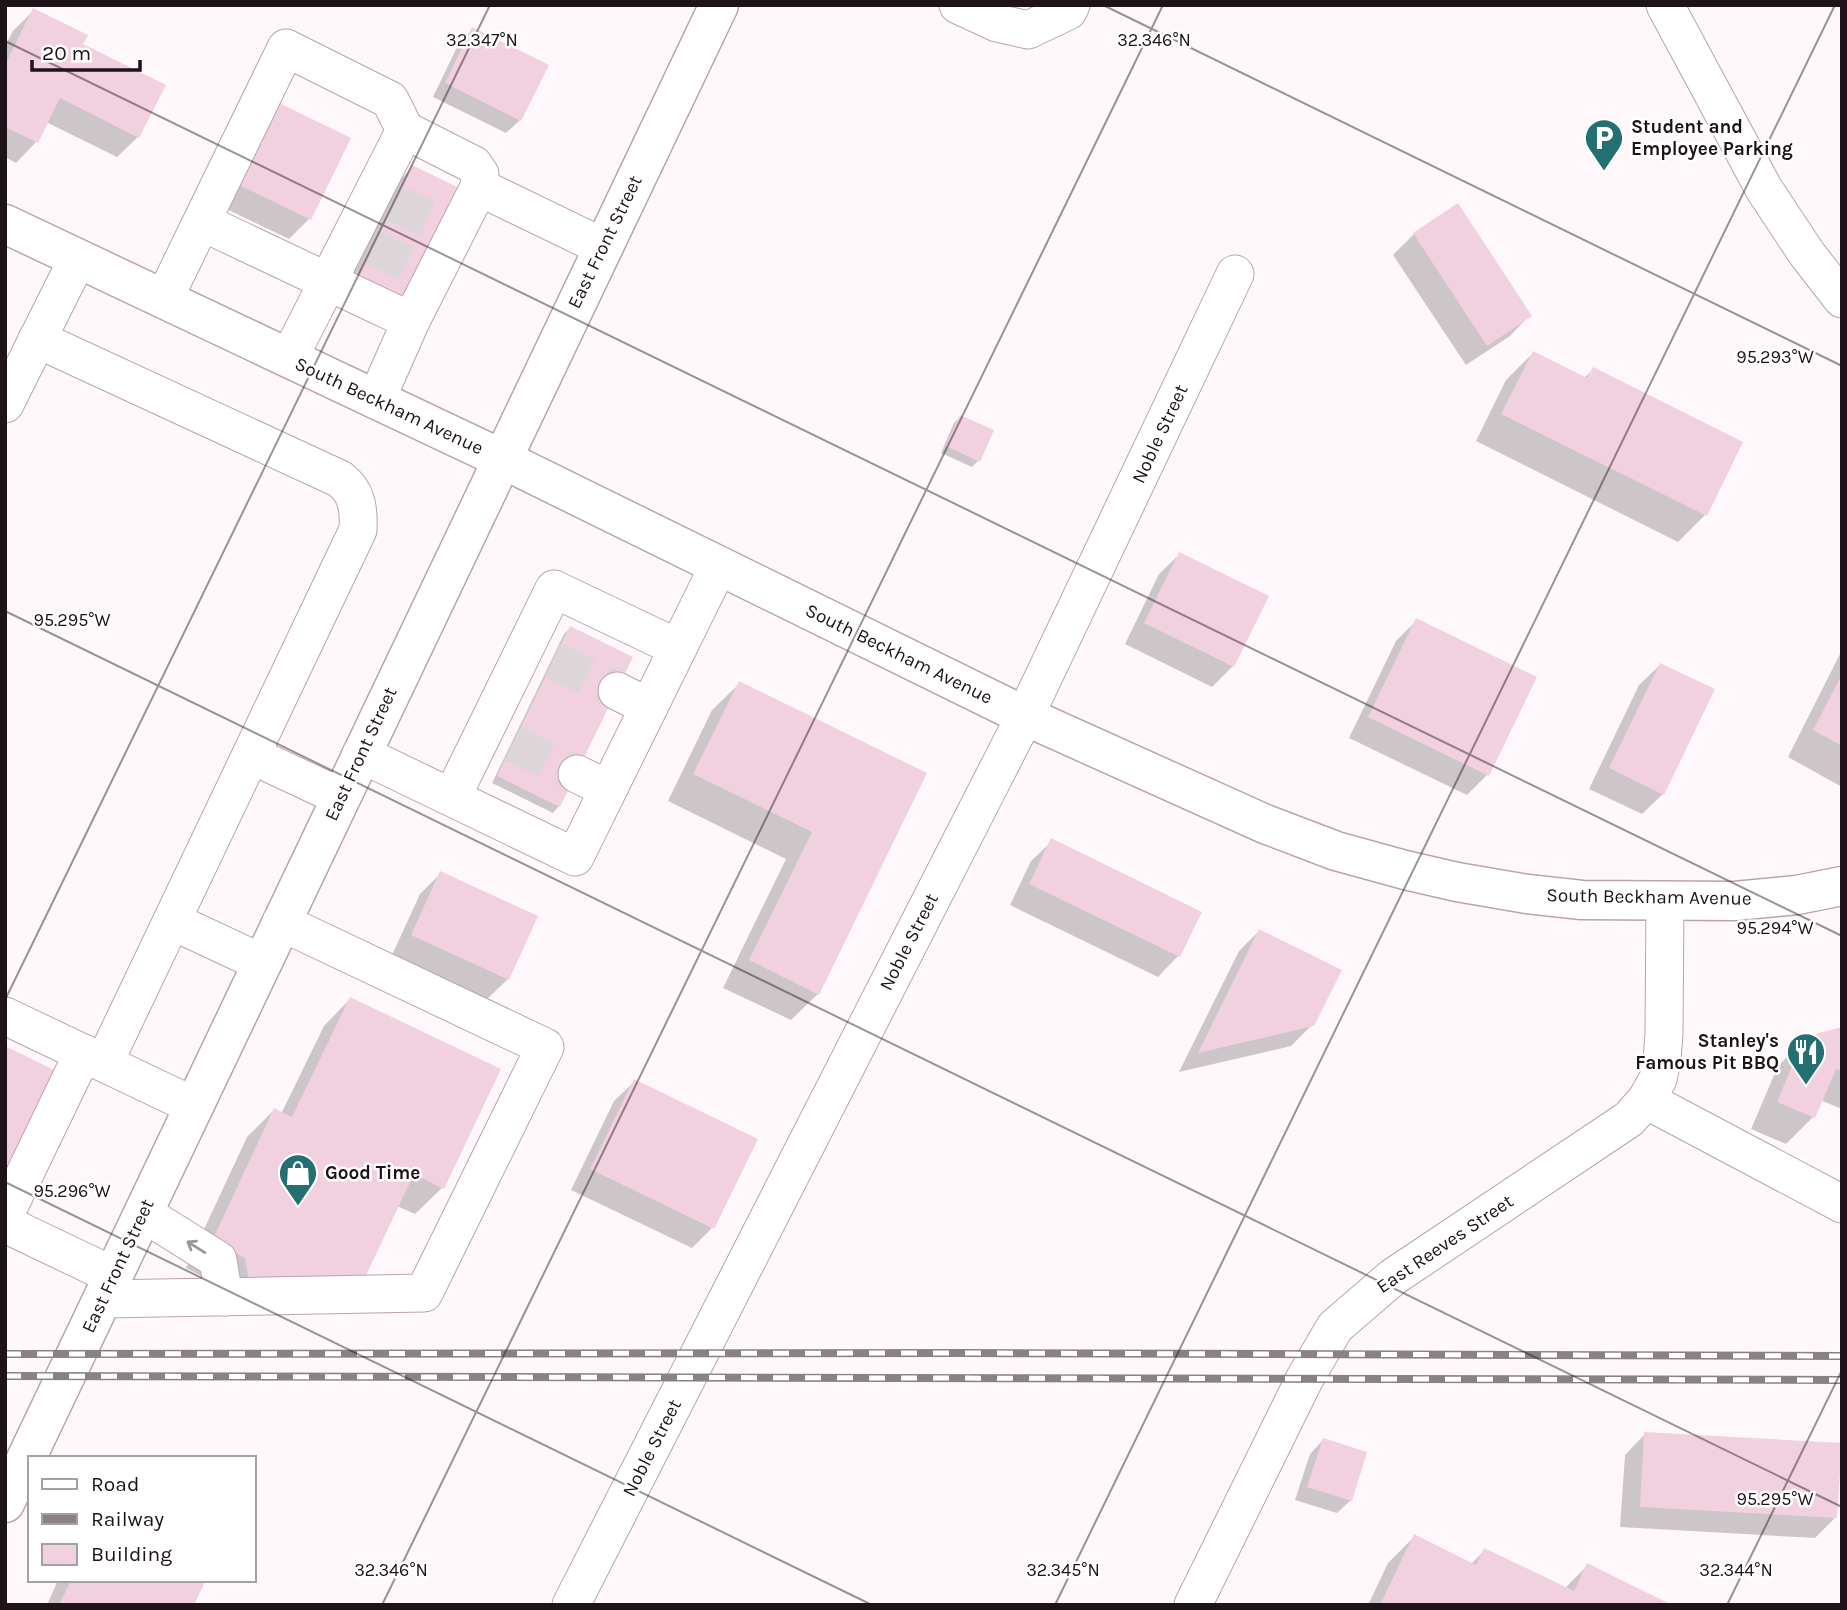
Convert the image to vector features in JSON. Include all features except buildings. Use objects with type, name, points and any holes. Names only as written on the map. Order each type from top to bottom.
[{"type":"main road","name":"East Front Street","points":[[5,1503],[719,5]]},
{"type":"main road","name":"South Beckham Avenue","points":[[5,225],[502,459],[1025,716],[1265,824],[1347,854],[1457,883],[1582,900],[1735,901],[1797,895],[1842,886]]},
{"type":"street","points":[[958,5],[997,23],[1028,30],[1068,11],[1071,5]]},
{"type":"street","points":[[1665,5],[1763,189],[1807,254],[1842,299]]},
{"type":"street","points":[[164,299],[286,48],[390,100],[405,130],[474,165],[480,174],[479,187],[448,228],[426,272],[411,321],[376,400]]},
{"type":"street","points":[[289,358],[328,282],[362,241],[383,197],[405,130]]},
{"type":"street","points":[[479,187],[603,247]]},
{"type":"street","points":[[202,222],[411,321]]},
{"type":"street","points":[[5,404],[78,258]]},
{"type":"street","name":"Noble Street","points":[[571,1605],[1025,716],[1235,274]]},
{"type":"street","points":[[5,1215],[67,1087],[94,1058],[172,921],[358,530],[359,510],[352,488],[340,479],[37,339]]},
{"type":"street","points":[[361,754],[575,857],[593,781],[649,707],[719,565]]},
{"type":"street","points":[[452,797],[499,737],[540,653],[554,589],[678,648]]},
{"type":"street","points":[[617,691],[649,707]]},
{"type":"street","points":[[251,755],[341,797]]},
{"type":"street","name":"East Reeves Street","points":[[1193,1605],[1305,1378],[1335,1327],[1394,1277],[1621,1125],[1646,1100],[1658,1079],[1664,1034],[1665,901]]},
{"type":"street","points":[[172,921],[262,963]]},
{"type":"street","points":[[5,1224],[108,1287],[224,1297],[424,1293],[545,1047],[281,922]]},
{"type":"street","points":[[5,1016],[194,1106]]},
{"type":"street","points":[[1646,1100],[1842,1204]]},
{"type":"street","points":[[143,1213],[218,1260],[224,1297]]},
{"type":"tunnel","points":[[394,203],[439,224]]},
{"type":"tunnel","points":[[373,247],[417,268]]},
{"type":"tunnel","points":[[553,660],[617,691]]},
{"type":"tunnel","points":[[513,744],[577,774]]},
{"type":"railway","points":[[5,1354],[1842,1356]]},
{"type":"railway","points":[[5,1376],[1842,1380]]},
{"type":"place","name":"Student and Employee Parking","points":[[1604,172]]},
{"type":"place","name":"Stanley's Famous Pit BBQ","points":[[1806,1086]]},
{"type":"place","name":"Good Time","points":[[298,1207]]}]
